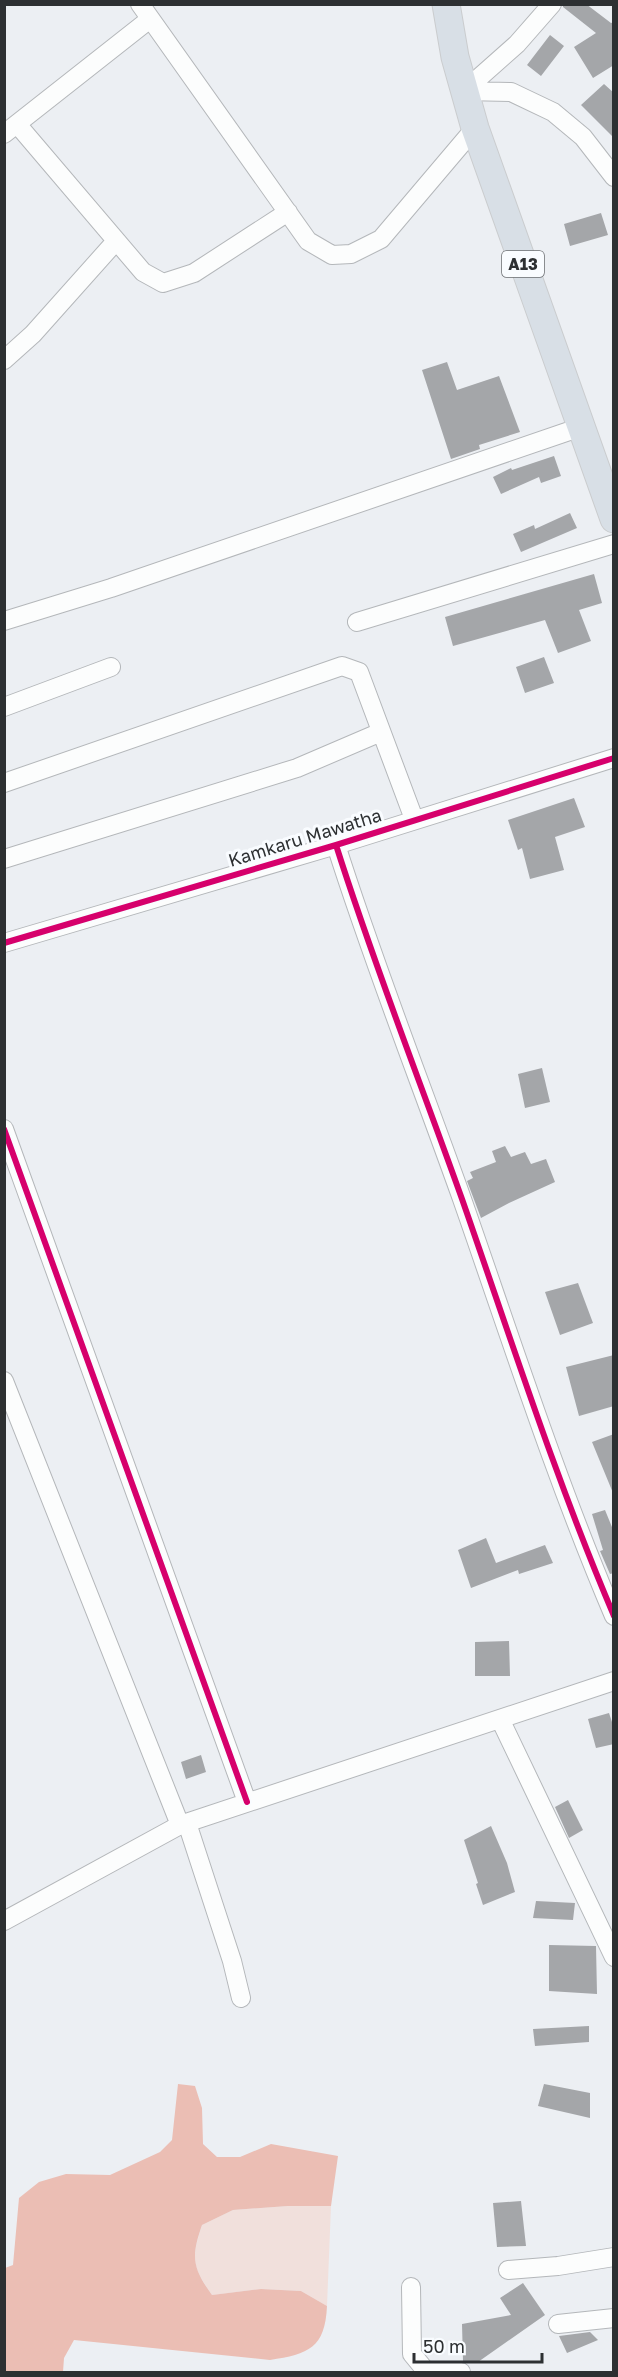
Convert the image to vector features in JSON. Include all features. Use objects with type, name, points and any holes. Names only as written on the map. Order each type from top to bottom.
[{"type":"highway","name":"A13","points":[[446,4],[455,57],[475,128],[613,515]]},
{"type":"street","points":[[464,91],[517,44],[552,4]]},
{"type":"street","points":[[288,212],[194,273],[163,283],[143,272],[10,129],[145,12],[288,212],[308,241],[332,255],[351,254],[381,239],[475,128]]},
{"type":"street","points":[[464,91],[512,92],[553,112],[583,137],[614,177]]},
{"type":"street","points":[[4,360],[33,334],[116,241]]},
{"type":"street","points":[[4,621],[111,588],[581,427]]},
{"type":"street","points":[[357,622],[614,544]]},
{"type":"street","points":[[4,783],[342,666],[359,672],[414,819]]},
{"type":"street","points":[[4,706],[111,668]]},
{"type":"street","points":[[4,859],[297,768],[381,732]]},
{"type":"street","name":"Kamkaru Mawatha","points":[[4,943],[336,845],[614,758]]},
{"type":"street","points":[[336,845],[365,937],[462,1199],[581,1540],[614,1616]]},
{"type":"street","points":[[4,1129],[247,1802]]},
{"type":"street","points":[[4,1381],[184,1824],[232,1961],[241,1998]]},
{"type":"street","points":[[4,1921],[184,1824],[614,1681]]},
{"type":"street","points":[[500,1719],[614,1957]]},
{"type":"street","points":[[508,2270],[558,2266],[614,2257]]},
{"type":"street","points":[[411,2287],[412,2354],[426,2371],[461,2373]]},
{"type":"street","points":[[558,2324],[614,2318]]},
{"type":"shaded area","points":[[178,2084],[195,2086],[202,2108],[203,2144],[217,2157],[240,2157],[271,2144],[338,2156],[331,2206],[233,2210],[202,2225],[195,2254],[200,2277],[212,2295],[261,2289],[301,2291],[327,2306],[326,2320],[318,2340],[305,2351],[270,2360],[74,2340],[64,2358],[63,2372],[5,2372],[5,2268],[13,2265],[19,2198],[39,2182],[66,2174],[110,2175],[160,2152],[172,2140]]},
{"type":"shaded area","points":[[331,2206],[327,2306],[301,2291],[261,2289],[212,2295],[200,2277],[195,2262],[196,2246],[202,2225],[233,2210]]},
{"type":"building","points":[[563,4],[586,4],[611,23],[614,22],[614,65],[593,78],[574,47],[596,33],[563,7]]},
{"type":"building","points":[[550,35],[564,46],[541,76],[527,65]]},
{"type":"building","points":[[604,84],[614,93],[614,138],[581,105]]},
{"type":"building","points":[[601,213],[608,235],[570,246],[564,224]]},
{"type":"building","points":[[447,362],[457,390],[499,376],[520,432],[479,445],[480,449],[451,459],[422,370]]},
{"type":"building","points":[[554,456],[561,476],[541,483],[539,477],[501,494],[493,477],[511,468],[512,470]]},
{"type":"building","points":[[570,513],[577,528],[521,552],[513,534],[534,525],[535,529]]},
{"type":"building","points":[[594,574],[602,603],[579,610],[591,641],[558,653],[545,620],[453,646],[445,617]]},
{"type":"building","points":[[544,657],[554,683],[525,693],[516,667]]},
{"type":"building","points":[[574,798],[585,827],[555,837],[564,870],[530,879],[522,848],[518,850],[508,820]]},
{"type":"building","points":[[542,1068],[550,1102],[525,1108],[518,1074]]},
{"type":"building","points":[[505,1146],[511,1157],[525,1152],[531,1164],[546,1159],[555,1182],[481,1218],[467,1181],[473,1178],[470,1172],[496,1162],[492,1151]]},
{"type":"building","points":[[578,1283],[593,1323],[560,1335],[545,1292]]},
{"type":"building","points":[[614,1355],[614,1406],[579,1416],[566,1367]]},
{"type":"building","points":[[614,1434],[614,1493],[613,1493],[592,1442]]},
{"type":"building","points":[[605,1510],[614,1532],[614,1573],[610,1574],[600,1551],[603,1550],[592,1514]]},
{"type":"building","points":[[486,1538],[496,1563],[545,1545],[553,1563],[519,1574],[518,1570],[471,1588],[458,1550]]},
{"type":"building","points":[[509,1641],[510,1676],[475,1676],[475,1642]]},
{"type":"building","points":[[609,1713],[614,1728],[614,1744],[596,1748],[588,1719]]},
{"type":"building","points":[[201,1755],[206,1772],[186,1779],[181,1762]]},
{"type":"building","points":[[568,1800],[583,1830],[569,1838],[555,1807]]},
{"type":"building","points":[[491,1826],[507,1863],[515,1892],[483,1905],[464,1840]]},
{"type":"building","points":[[536,1901],[575,1903],[573,1920],[533,1918]]},
{"type":"building","points":[[549,1945],[596,1946],[597,1994],[549,1991]]},
{"type":"building","points":[[589,2026],[589,2042],[535,2046],[533,2029]]},
{"type":"building","points":[[544,2084],[590,2093],[590,2118],[538,2106]]},
{"type":"building","points":[[521,2201],[526,2246],[497,2247],[493,2203]]},
{"type":"building","points":[[523,2283],[545,2315],[478,2362],[463,2361],[462,2324],[511,2315],[500,2298]]},
{"type":"building","points":[[590,2332],[598,2340],[567,2353],[559,2336]]},
{"type":"cycle path","points":[[4,943],[336,845],[614,758]]},
{"type":"cycle path","points":[[336,845],[553,1461],[614,1616]]},
{"type":"cycle path","points":[[4,1129],[247,1802]]}]
